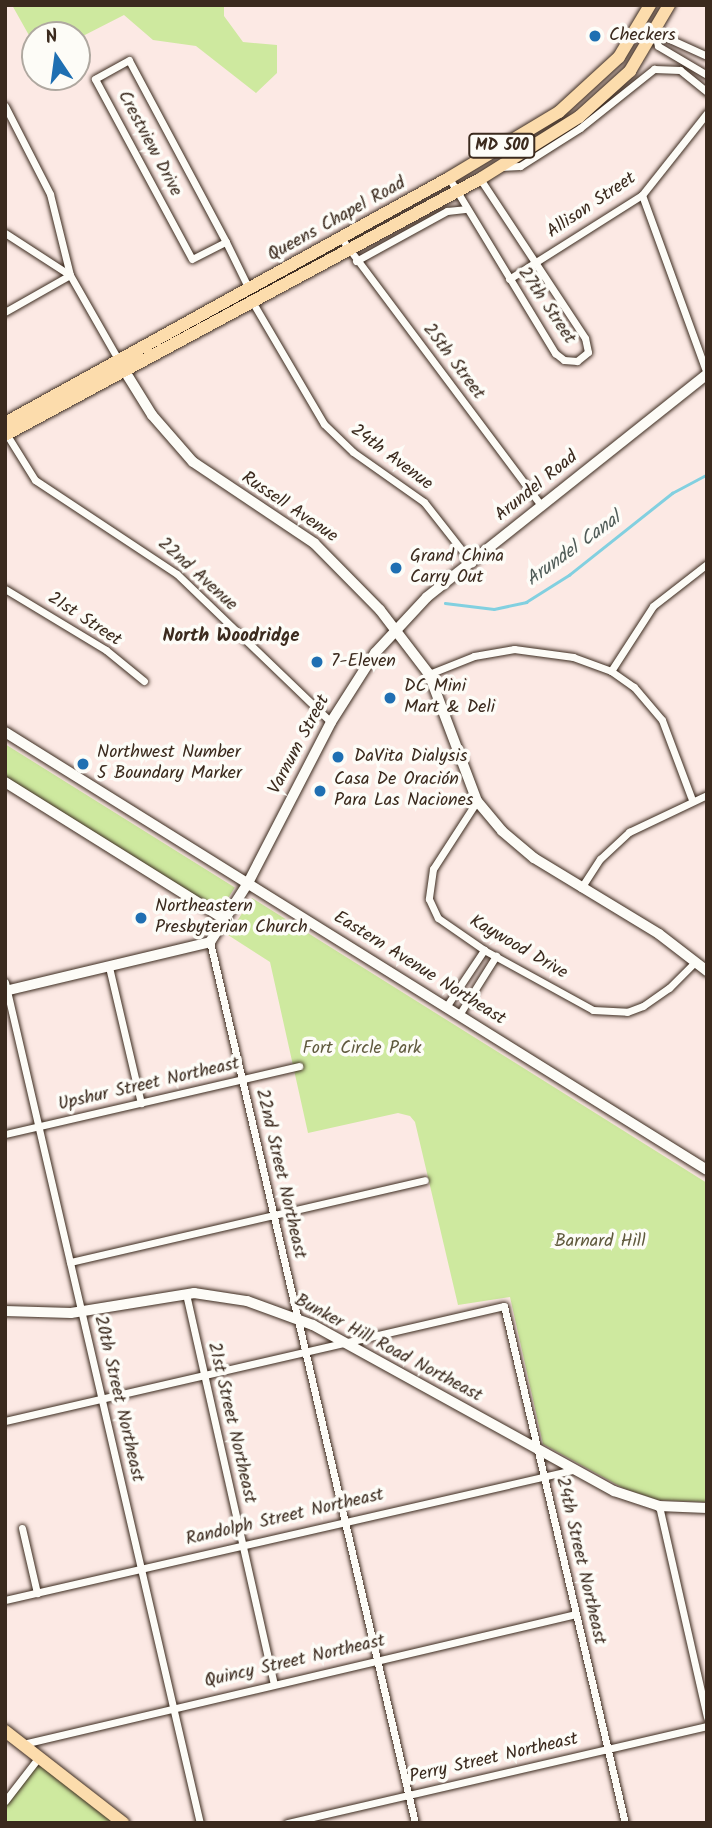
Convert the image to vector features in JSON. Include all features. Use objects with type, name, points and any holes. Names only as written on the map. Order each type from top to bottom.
[{"type":"main road","name":"Queens Chapel Road","points":[[6,431],[122,367],[249,289],[349,249],[449,178],[568,105],[594,84],[641,26],[650,5]]},
{"type":"main road","name":"Queens Chapel Road","points":[[122,367],[253,303],[499,167],[611,92],[655,33],[669,5]]},
{"type":"main road","points":[[236,312],[248,298],[249,289]]},
{"type":"main road","points":[[5,1731],[123,1823]]},
{"type":"street","points":[[641,26],[707,56]]},
{"type":"street","points":[[655,33],[658,46],[707,75]]},
{"type":"street","name":"Crestview Drive","points":[[226,242],[192,259],[95,79],[129,60],[226,242],[249,289]]},
{"type":"street","name":"Queens Chapel Road","points":[[499,167],[513,169],[572,134],[617,102],[654,69],[680,70],[707,92]]},
{"type":"street","name":"Russell Avenue","points":[[5,106],[50,194],[69,275],[152,415],[193,462],[314,543],[343,569],[429,674],[477,801],[502,831],[581,888],[696,961],[707,971]]},
{"type":"street","name":"Allison Street","points":[[509,279],[642,195],[707,113]]},
{"type":"street","name":"27th Street","points":[[449,178],[465,209],[555,353],[570,362],[584,356],[588,346],[585,338],[480,179]]},
{"type":"street","points":[[642,195],[707,374]]},
{"type":"street","name":"Queens Chapel Road","points":[[349,249],[447,211],[465,209]]},
{"type":"street","points":[[5,233],[69,275],[5,312]]},
{"type":"street","name":"25th Street","points":[[349,249],[541,505]]},
{"type":"street","name":"24th Avenue","points":[[253,303],[324,424],[353,452],[424,502],[472,563]]},
{"type":"street","name":"Arundel Road","points":[[395,632],[428,597],[707,374]]},
{"type":"street","name":"22nd Avenue","points":[[6,431],[34,480],[177,573],[331,722]]},
{"type":"street","points":[[611,671],[653,606],[707,564]]},
{"type":"street","name":"21st Street","points":[[5,589],[106,650],[144,681]]},
{"type":"street","name":"Varnum Street","points":[[210,942],[248,883],[331,722],[375,653],[395,632]]},
{"type":"street","points":[[429,674],[474,656],[514,649],[562,655],[611,671],[634,687],[662,720],[692,800]]},
{"type":"street","name":"Eastern Avenue Northeast","points":[[5,732],[707,1171]]},
{"type":"street","points":[[5,782],[226,920]]},
{"type":"street","points":[[581,888],[615,842],[692,800],[707,795]]},
{"type":"street","name":"Kaywood Drive","points":[[477,801],[433,869],[429,899],[438,918],[484,950],[593,1010],[610,1012],[643,1006],[669,988],[696,961]]},
{"type":"street","points":[[6,988],[109,967],[210,942]]},
{"type":"street","name":"22nd Street Northeast","points":[[210,942],[415,1823]]},
{"type":"street","points":[[446,1007],[484,950]]},
{"type":"street","points":[[459,1015],[496,956]]},
{"type":"street","points":[[109,967],[141,1103]]},
{"type":"street","name":"20th Street Northeast","points":[[6,988],[200,1823]]},
{"type":"street","name":"Upshur Street Northeast","points":[[5,1135],[299,1066]]},
{"type":"street","points":[[70,1262],[425,1180]]},
{"type":"street","name":"Bunker Hill Road Northeast","points":[[5,1311],[81,1311],[186,1294],[236,1299],[298,1318],[538,1451]]},
{"type":"street","name":"21st Street Northeast","points":[[186,1294],[274,1683]]},
{"type":"street","name":"24th Street Northeast","points":[[346,1343],[504,1306],[625,1823]]},
{"type":"street","points":[[5,1421],[346,1343]]},
{"type":"street","points":[[538,1451],[614,1491],[659,1506],[707,1508]]},
{"type":"street","name":"Randolph Street Northeast","points":[[5,1601],[573,1470]]},
{"type":"street","points":[[659,1506],[707,1717]]},
{"type":"street","points":[[22,1528],[37,1593]]},
{"type":"street","name":"Quincy Street Northeast","points":[[22,1744],[576,1614]]},
{"type":"street","name":"Perry Street Northeast","points":[[288,1823],[707,1726]]},
{"type":"street","points":[[5,1801],[39,1757]]},
{"type":"green space","points":[[12,5],[224,5],[224,16],[243,42],[277,45],[277,73],[256,93],[196,46],[153,40],[124,15],[91,32],[91,21],[21,21]]},
{"type":"green space","points":[[5,744],[235,888],[218,915],[5,782]]},
{"type":"green space","name":"Barnard Hill","points":[[252,898],[707,1183],[707,1502],[658,1500],[623,1488],[543,1444],[510,1297],[458,1305],[415,1122],[410,1116],[398,1113],[308,1133],[270,962],[228,935]]},
{"type":"green space","points":[[39,1757],[124,1823],[5,1823],[5,1800]]},
{"type":"waterway","name":"Arundel Canal","points":[[445,603],[494,609],[526,602],[569,575],[672,493],[707,474]]},
{"type":"place","name":"Checkers","points":[[595,36]]},
{"type":"place","name":"Grand China Carry Out","points":[[396,568]]},
{"type":"place","name":"7-Eleven","points":[[317,662]]},
{"type":"place","name":"DC Mini Mart & Deli","points":[[390,698]]},
{"type":"place","name":"DaVita Dialysis","points":[[338,757]]},
{"type":"place","name":"Northwest Number 5 Boundary Marker","points":[[83,764]]},
{"type":"place","name":"Casa De Oración Para Las Naciones","points":[[320,791]]},
{"type":"place","name":"Northeastern Presbyterian Church","points":[[141,918]]},
{"type":"district","name":"North Woodridge","points":[[231,637]]},
{"type":"park label","name":"Fort Circle Park","points":[[362,1049]]}]
